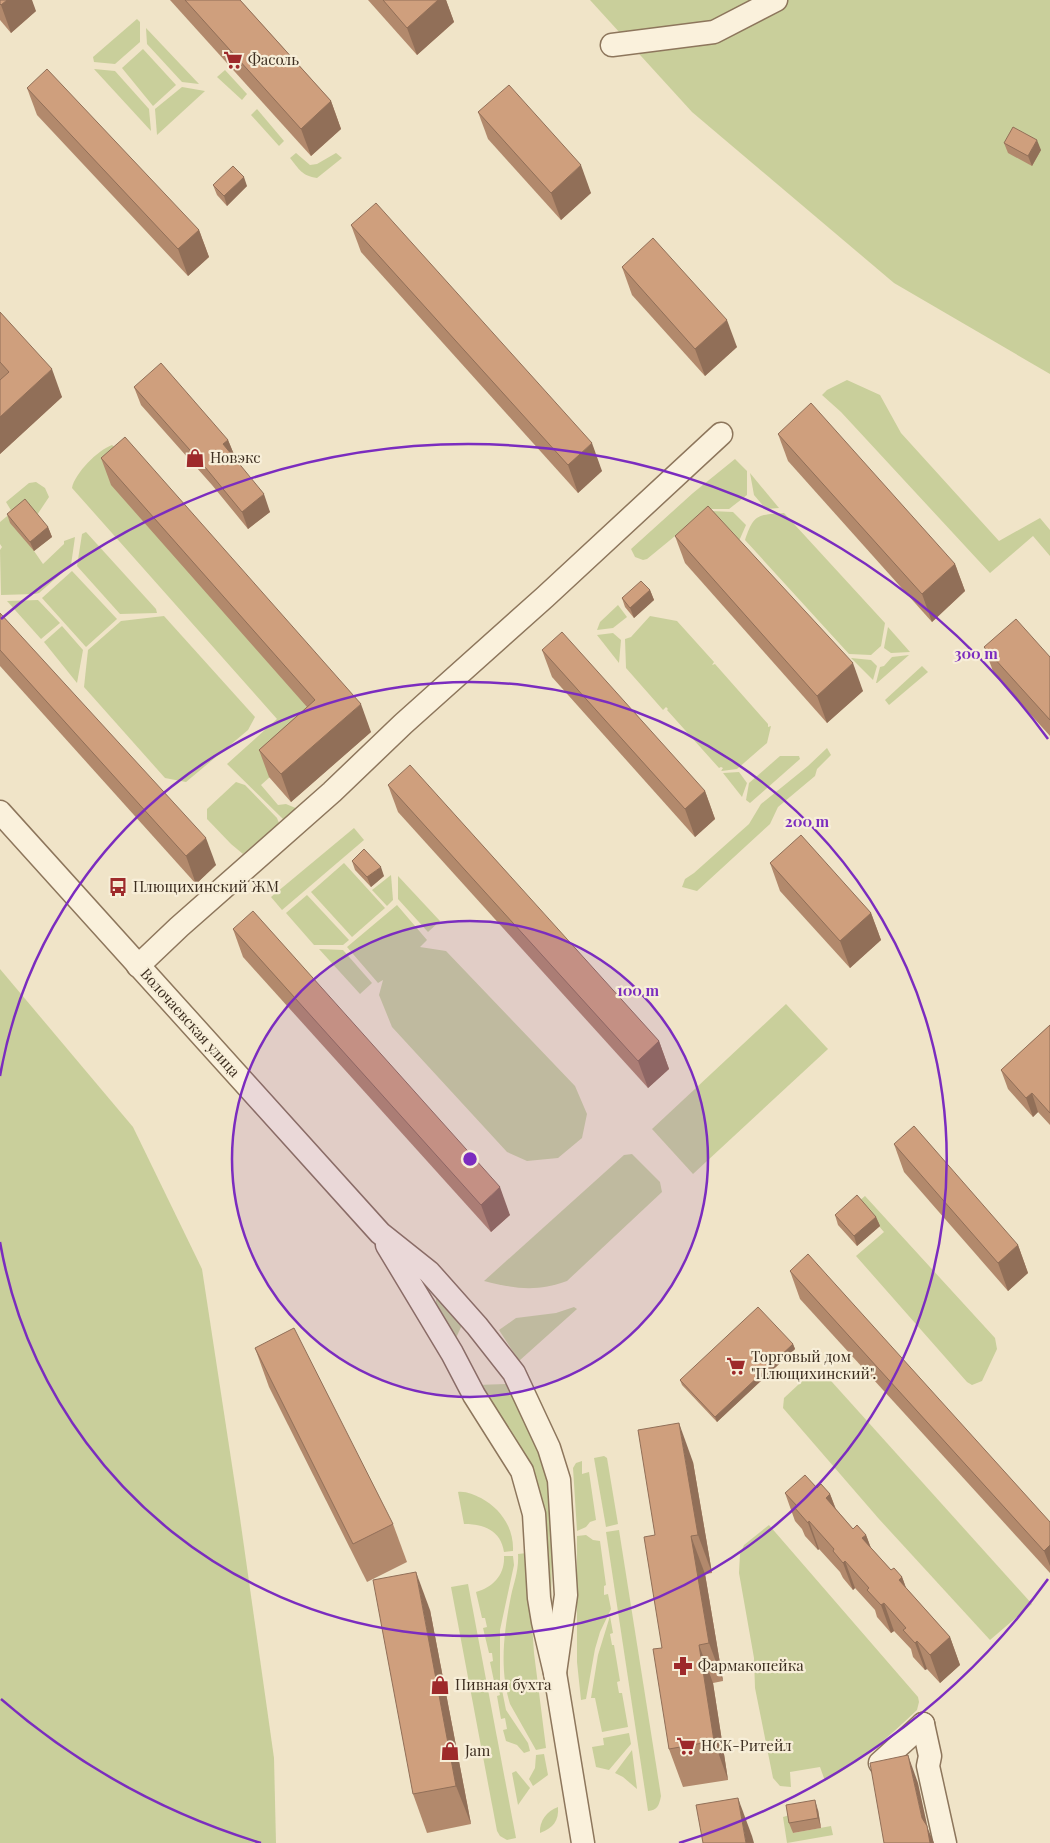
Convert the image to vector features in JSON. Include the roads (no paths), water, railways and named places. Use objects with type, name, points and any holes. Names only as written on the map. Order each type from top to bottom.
[{"type":"street","points":[[612,45],[714,32],[776,0]]},
{"type":"street","points":[[138,966],[179,926],[332,792],[403,724],[545,597],[721,434]]},
{"type":"street","name":"Волочаевская улица","points":[[0,812],[380,1233],[429,1272],[477,1326],[514,1373],[549,1448],[559,1480],[566,1595],[555,1673]]},
{"type":"street","name":"Волочаевская улица","points":[[380,1233],[452,1353],[462,1375],[522,1471],[534,1514],[543,1622],[555,1673]]},
{"type":"street","points":[[555,1673],[584,1843]]},
{"type":"street","points":[[928,1766],[945,1843]]},
{"type":"place","name":"Фасоль","points":[[233,60]]},
{"type":"place","name":"Новэкс","points":[[195,458]]},
{"type":"place","name":"Плющихинский ЖМ","points":[[118,887]]},
{"type":"place","name":"Торговый дом \"Плющихинский\".","points":[[736,1366]]},
{"type":"place","name":"Фармакопейка","points":[[683,1666]]},
{"type":"place","name":"Пивная бухта","points":[[440,1685]]},
{"type":"place","name":"НСК-Ритейл","points":[[686,1746]]},
{"type":"place","name":"Jam","points":[[450,1751]]}]
